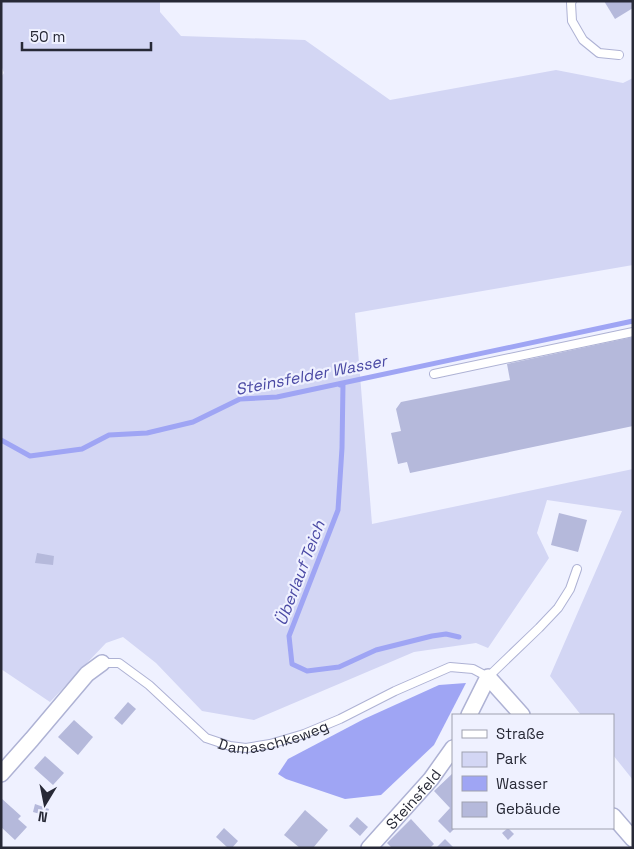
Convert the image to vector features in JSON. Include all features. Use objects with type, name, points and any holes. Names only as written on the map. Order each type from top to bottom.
[{"type":"street","name":"Damaschkeweg","points":[[1,774],[87,674],[102,663]]},
{"type":"street","points":[[470,714],[488,677],[521,714]]},
{"type":"street","name":"Steinsfeld","points":[[369,848],[431,779],[452,749]]},
{"type":"street","points":[[614,817],[633,839]]},
{"type":"lane","points":[[572,1],[572,21],[583,40],[599,53],[619,56]]},
{"type":"lane","points":[[434,374],[633,332]]},
{"type":"lane","points":[[488,677],[558,608],[570,589],[577,569]]},
{"type":"lane","name":"Damaschkeweg","points":[[102,663],[119,664],[149,685],[206,738],[230,746],[246,748],[270,744],[304,734],[450,667],[473,669],[488,677]]},
{"type":"green space","points":[[1,1],[160,1],[160,12],[181,36],[305,40],[390,100],[556,70],[623,83],[633,78],[633,265],[355,313],[372,524],[633,469],[633,780],[614,756],[614,714],[580,714],[550,676],[622,511],[547,500],[537,533],[549,558],[488,648],[476,643],[414,652],[254,720],[202,711],[156,663],[123,637],[106,643],[50,702],[1,669],[1,77],[4,73],[1,65]]},
{"type":"water","points":[[466,683],[434,745],[381,795],[345,799],[286,779],[278,774],[288,759],[364,719],[439,685]]},
{"type":"building","points":[[604,1],[633,1],[633,8],[615,19]]},
{"type":"building","points":[[633,337],[633,426],[410,473],[407,462],[398,464],[391,433],[401,431],[396,409],[401,402],[510,380],[507,364]]},
{"type":"building","points":[[559,513],[587,520],[578,552],[551,545]]},
{"type":"building","points":[[37,553],[54,556],[53,565],[35,563]]},
{"type":"building","points":[[128,702],[136,709],[122,725],[114,718]]},
{"type":"building","points":[[74,720],[93,737],[78,755],[58,737]]},
{"type":"building","points":[[45,756],[64,773],[53,785],[34,768]]},
{"type":"building","points":[[452,774],[452,829],[454,829],[450,833],[438,821],[450,808],[434,791]]},
{"type":"building","points":[[1,798],[21,816],[18,819],[27,827],[15,840],[1,827]]},
{"type":"building","points":[[35,804],[49,809],[47,816],[33,812]]},
{"type":"building","points":[[305,810],[328,830],[313,848],[300,848],[284,835]]},
{"type":"building","points":[[357,817],[368,827],[360,836],[349,826]]},
{"type":"building","points":[[411,819],[434,844],[430,848],[392,848],[387,843]]},
{"type":"building","points":[[224,828],[238,841],[232,848],[228,848],[216,837]]},
{"type":"building","points":[[509,829],[514,834],[508,840],[502,833]]},
{"type":"building","points":[[445,839],[454,848],[436,848]]},
{"type":"waterway","name":"Steinsfelder Wasser","points":[[1,440],[30,456],[82,449],[109,435],[147,433],[193,422],[240,399],[277,397],[633,321]]},
{"type":"waterway","name":"Überlauf Teich","points":[[340,385],[343,384],[342,448],[338,510],[289,636],[292,664],[307,671],[339,667],[376,650],[432,636],[446,634],[459,637]]}]
